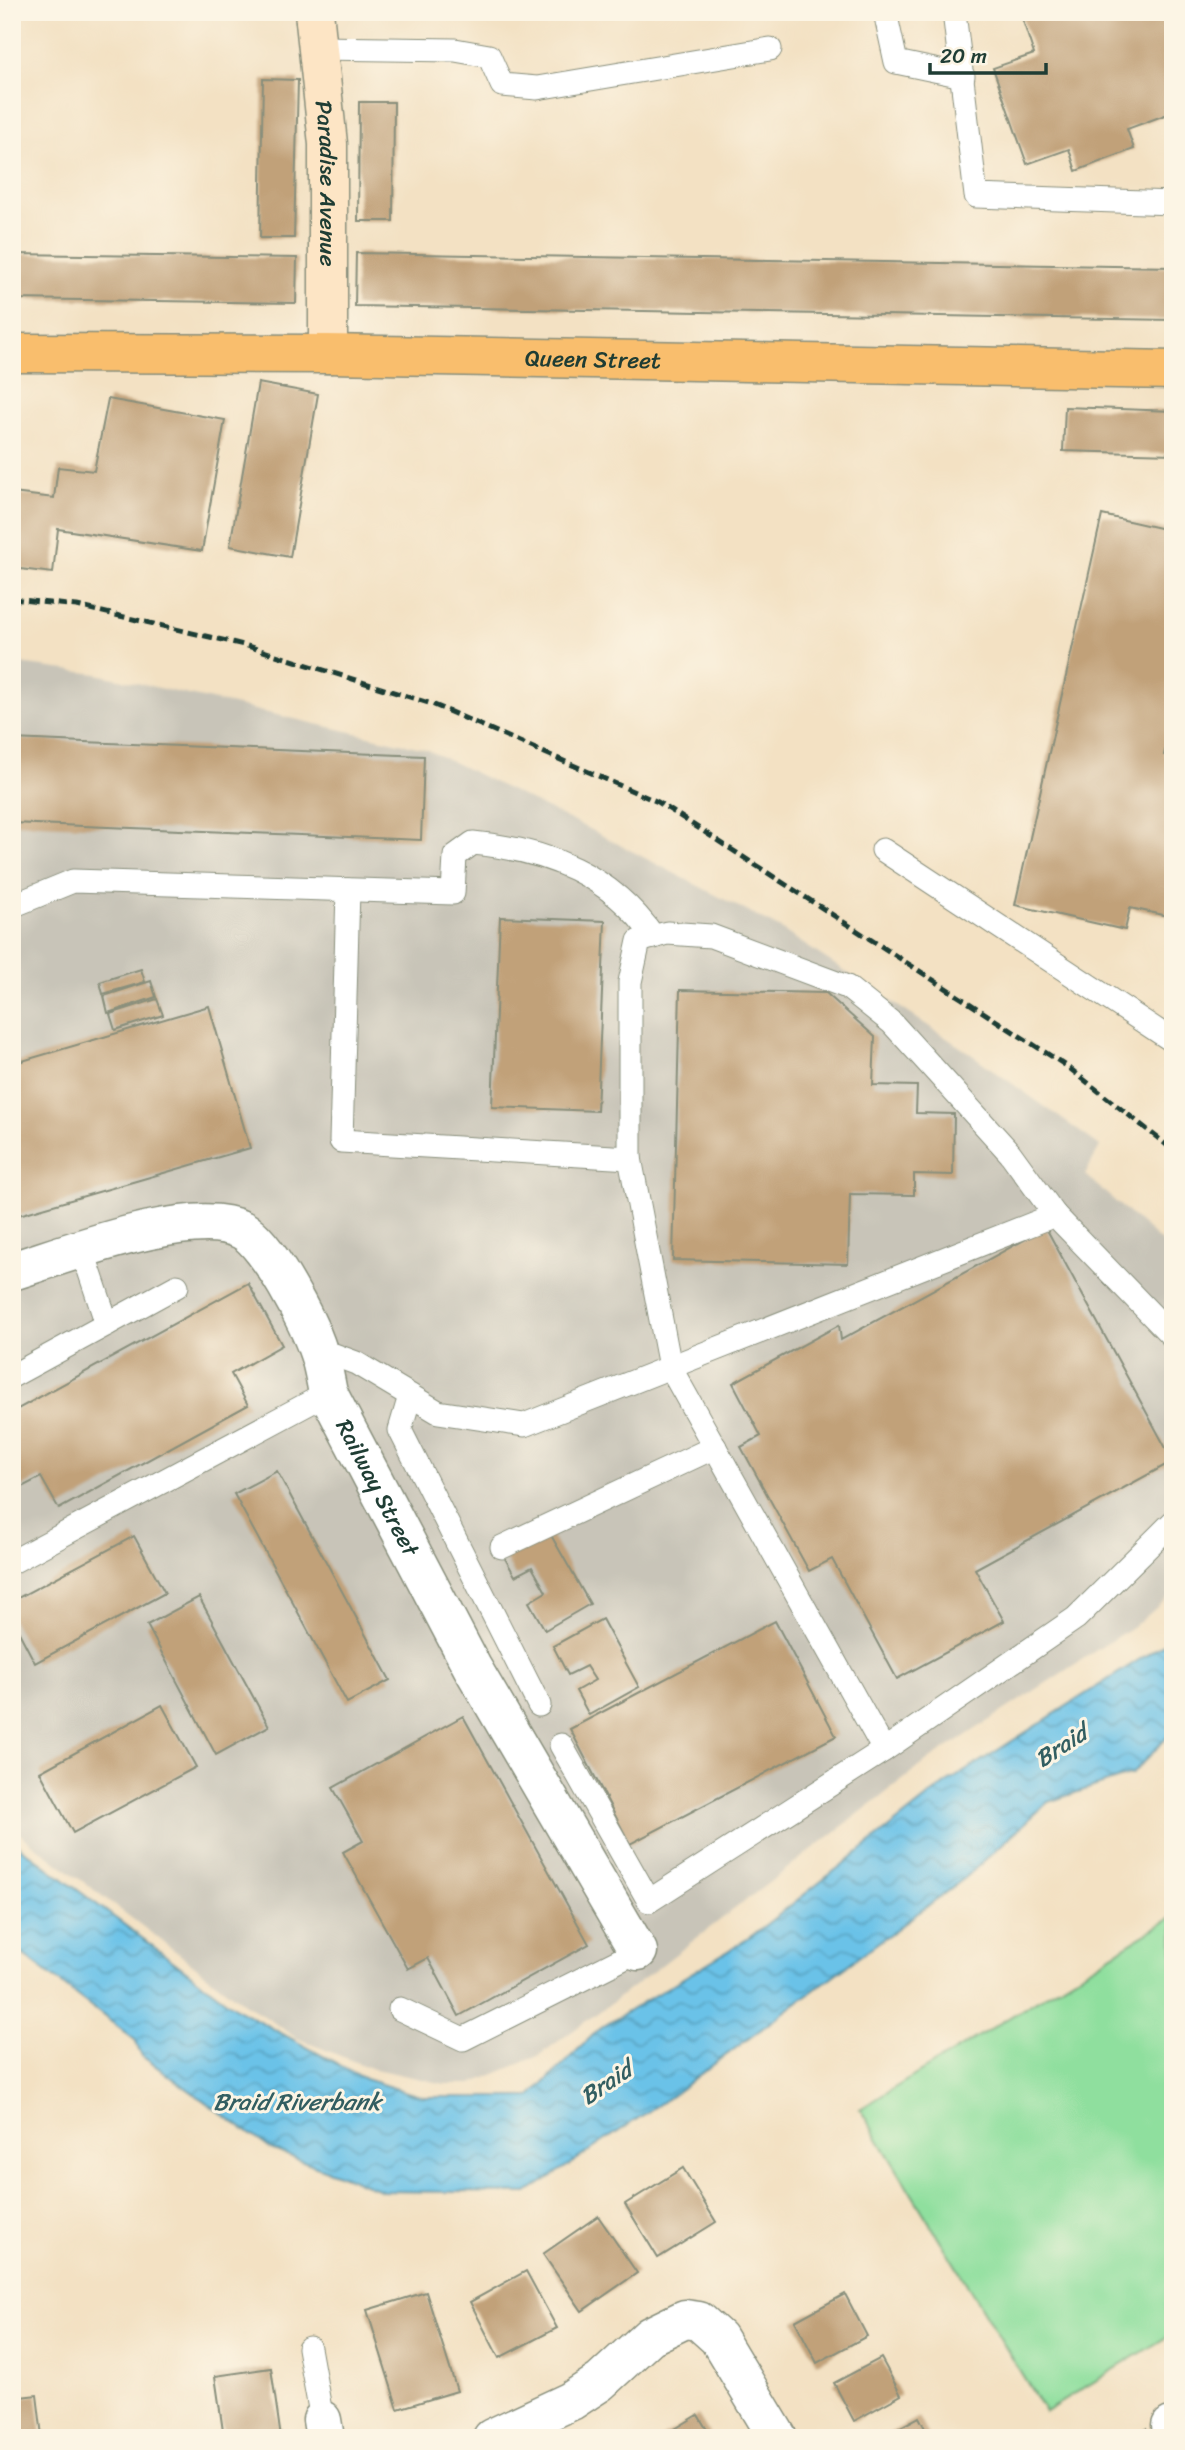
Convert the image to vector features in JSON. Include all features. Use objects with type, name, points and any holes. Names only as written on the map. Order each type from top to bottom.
[{"type":"main road","name":"Queen Street","points":[[12,353],[328,354],[1173,370]]},
{"type":"street","name":"Paradise Avenue","points":[[316,30],[328,144],[328,354]]},
{"type":"street","name":"Railway Street","points":[[12,1271],[157,1228],[204,1223],[242,1229],[268,1251],[318,1349],[328,1393],[472,1667],[638,1951]]},
{"type":"street","points":[[492,2438],[571,2401],[600,2382],[650,2336],[685,2319],[699,2320],[718,2338],[778,2438]]},
{"type":"lane","points":[[885,12],[896,62],[963,76]]},
{"type":"lane","points":[[954,12],[976,196],[1173,202]]},
{"type":"lane","points":[[316,30],[489,55],[502,85],[537,88],[770,49]]},
{"type":"lane","points":[[12,906],[73,881],[453,893],[455,856],[472,843],[519,847],[586,874],[634,908],[654,937]]},
{"type":"lane","points":[[883,850],[1173,1041]]},
{"type":"lane","points":[[348,890],[341,1141],[630,1158]]},
{"type":"lane","points":[[884,1750],[670,1367],[630,1158],[631,982],[639,941],[667,933],[711,936],[847,987],[892,1023],[1010,1153],[1055,1215],[1173,1338]]},
{"type":"lane","points":[[318,1349],[356,1363],[438,1412],[524,1425],[1055,1215]]},
{"type":"lane","points":[[82,1249],[107,1324]]},
{"type":"lane","points":[[12,1376],[177,1286]]},
{"type":"lane","points":[[12,1562],[328,1393]]},
{"type":"lane","points":[[410,1395],[400,1430],[539,1705]]},
{"type":"lane","points":[[502,1547],[715,1447]]},
{"type":"lane","points":[[561,1745],[649,1901],[884,1750],[1076,1618],[1173,1522]]},
{"type":"lane","points":[[400,2009],[463,2039],[638,1951]]},
{"type":"lane","points":[[309,2348],[323,2429]]},
{"type":"shaded area","points":[[12,663],[97,674],[426,749],[597,833],[779,928],[968,1052],[1100,1146],[1085,1175],[1173,1252],[1173,1593],[1141,1621],[930,1759],[629,1990],[538,2056],[472,2084],[445,2084],[370,2068],[299,2039],[244,2003],[12,1828]]},
{"type":"green space","points":[[1173,1917],[1173,2333],[1045,2412],[860,2109]]},
{"type":"water","name":"Braid Riverbank","points":[[1173,1638],[1173,1731],[1132,1774],[1048,1802],[965,1878],[671,2096],[527,2193],[383,2191],[271,2149],[142,2056],[135,2040],[12,1946],[12,1841],[237,2009],[365,2079],[423,2097],[530,2097],[599,2029],[749,1938],[945,1784]]},
{"type":"building","points":[[516,12],[546,12],[546,14],[517,18]]},
{"type":"building","points":[[1020,12],[1173,12],[1173,112],[1127,129],[1134,149],[1076,171],[1069,149],[1027,164],[993,68],[1034,54]]},
{"type":"building","points":[[263,79],[298,80],[294,238],[260,238]]},
{"type":"building","points":[[359,102],[394,102],[393,221],[358,221]]},
{"type":"building","points":[[356,253],[1173,267],[1173,320],[355,306]]},
{"type":"building","points":[[12,254],[297,258],[296,303],[12,299]]},
{"type":"building","points":[[258,383],[318,394],[290,557],[230,546]]},
{"type":"building","points":[[108,399],[225,420],[202,551],[58,529],[53,573],[12,568],[12,493],[54,498],[58,467],[94,471]]},
{"type":"building","points":[[1065,407],[1173,411],[1173,454],[1063,451]]},
{"type":"building","points":[[1102,515],[1173,531],[1173,716],[1164,755],[1173,757],[1173,917],[1130,908],[1125,930],[1015,905]]},
{"type":"building","points":[[12,739],[424,756],[421,840],[12,823]]},
{"type":"building","points":[[500,917],[605,921],[597,1111],[492,1107]]},
{"type":"building","points":[[141,969],[145,982],[103,994],[100,982]]},
{"type":"building","points":[[151,981],[156,997],[108,1013],[104,996]]},
{"type":"building","points":[[680,990],[826,993],[875,1037],[873,1085],[917,1086],[916,1113],[954,1114],[953,1175],[914,1174],[914,1195],[850,1194],[848,1264],[673,1260]]},
{"type":"building","points":[[157,999],[163,1015],[115,1030],[110,1014]]},
{"type":"building","points":[[209,1006],[250,1148],[12,1217],[12,1064]]},
{"type":"building","points":[[1046,1228],[1173,1461],[975,1569],[1004,1621],[897,1679],[832,1559],[809,1571],[741,1447],[761,1436],[733,1383],[839,1325],[841,1340]]},
{"type":"building","points":[[248,1283],[282,1345],[231,1374],[248,1405],[59,1509],[41,1477],[12,1492],[12,1412]]},
{"type":"building","points":[[277,1471],[390,1680],[347,1703],[234,1494]]},
{"type":"building","points":[[548,1530],[590,1604],[545,1630],[529,1602],[546,1592],[532,1567],[515,1576],[503,1555]]},
{"type":"building","points":[[134,1536],[165,1593],[35,1663],[12,1619],[12,1601]]},
{"type":"building","points":[[199,1597],[269,1726],[216,1755],[147,1625]]},
{"type":"building","points":[[602,1619],[639,1687],[589,1715],[576,1691],[595,1680],[586,1666],[568,1675],[553,1646]]},
{"type":"building","points":[[775,1621],[836,1736],[630,1844],[570,1729]]},
{"type":"building","points":[[162,1705],[196,1767],[73,1833],[40,1772]]},
{"type":"building","points":[[463,1716],[589,1944],[459,2016],[428,1958],[408,1969],[343,1852],[363,1841],[333,1788]]},
{"type":"building","points":[[683,2168],[716,2222],[658,2258],[625,2204]]},
{"type":"building","points":[[598,2216],[637,2273],[582,2311],[543,2254]]},
{"type":"building","points":[[526,2271],[557,2328],[499,2358],[470,2302]]},
{"type":"building","points":[[426,2292],[457,2391],[398,2409],[367,2310]]},
{"type":"building","points":[[845,2294],[867,2336],[817,2363],[795,2321]]},
{"type":"building","points":[[881,2358],[901,2395],[854,2421],[834,2383]]},
{"type":"building","points":[[271,2368],[281,2438],[224,2438],[215,2376]]},
{"type":"building","points":[[37,2395],[42,2436],[64,2433],[65,2438],[12,2438],[12,2398]]},
{"type":"building","points":[[698,2415],[712,2438],[660,2438]]},
{"type":"building","points":[[919,2417],[930,2438],[880,2438]]},
{"type":"building","points":[[1146,2429],[1152,2438],[1133,2438]]},
{"type":"railway","points":[[12,599],[77,606],[244,645],[432,704],[658,802],[1068,1067],[1173,1150]]},
{"type":"water label","name":"Braid","points":[[1061,1746]]},
{"type":"water label","name":"Braid","points":[[606,2083]]}]
